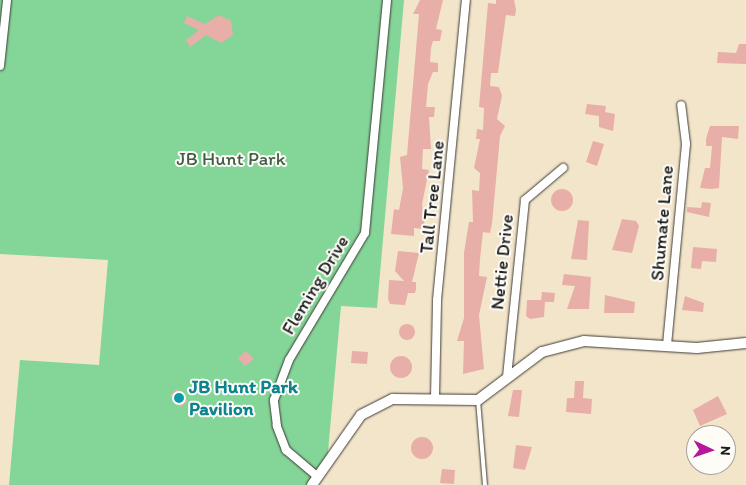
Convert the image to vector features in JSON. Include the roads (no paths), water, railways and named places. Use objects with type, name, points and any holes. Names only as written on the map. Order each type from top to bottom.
[{"type":"street","points":[[0,66],[7,0]]},
{"type":"street","name":"Fleming Drive","points":[[315,481],[286,450],[277,426],[274,400],[289,360],[365,233],[387,0]]},
{"type":"street","name":"Tall Tree Lane","points":[[435,398],[437,300],[466,0]]},
{"type":"street","name":"Shumate Lane","points":[[667,345],[686,144],[681,105]]},
{"type":"street","name":"Nettie Drive","points":[[507,377],[525,200],[563,168]]},
{"type":"street","points":[[315,481],[353,425],[376,405],[393,399],[478,400],[542,352],[564,345],[607,341],[667,345],[746,343]]},
{"type":"lane","points":[[478,400],[485,485]]},
{"type":"place","name":"JB Hunt Park Pavilion","points":[[179,398]]},
{"type":"park label","name":"JB Hunt Park","points":[[231,159]]}]
